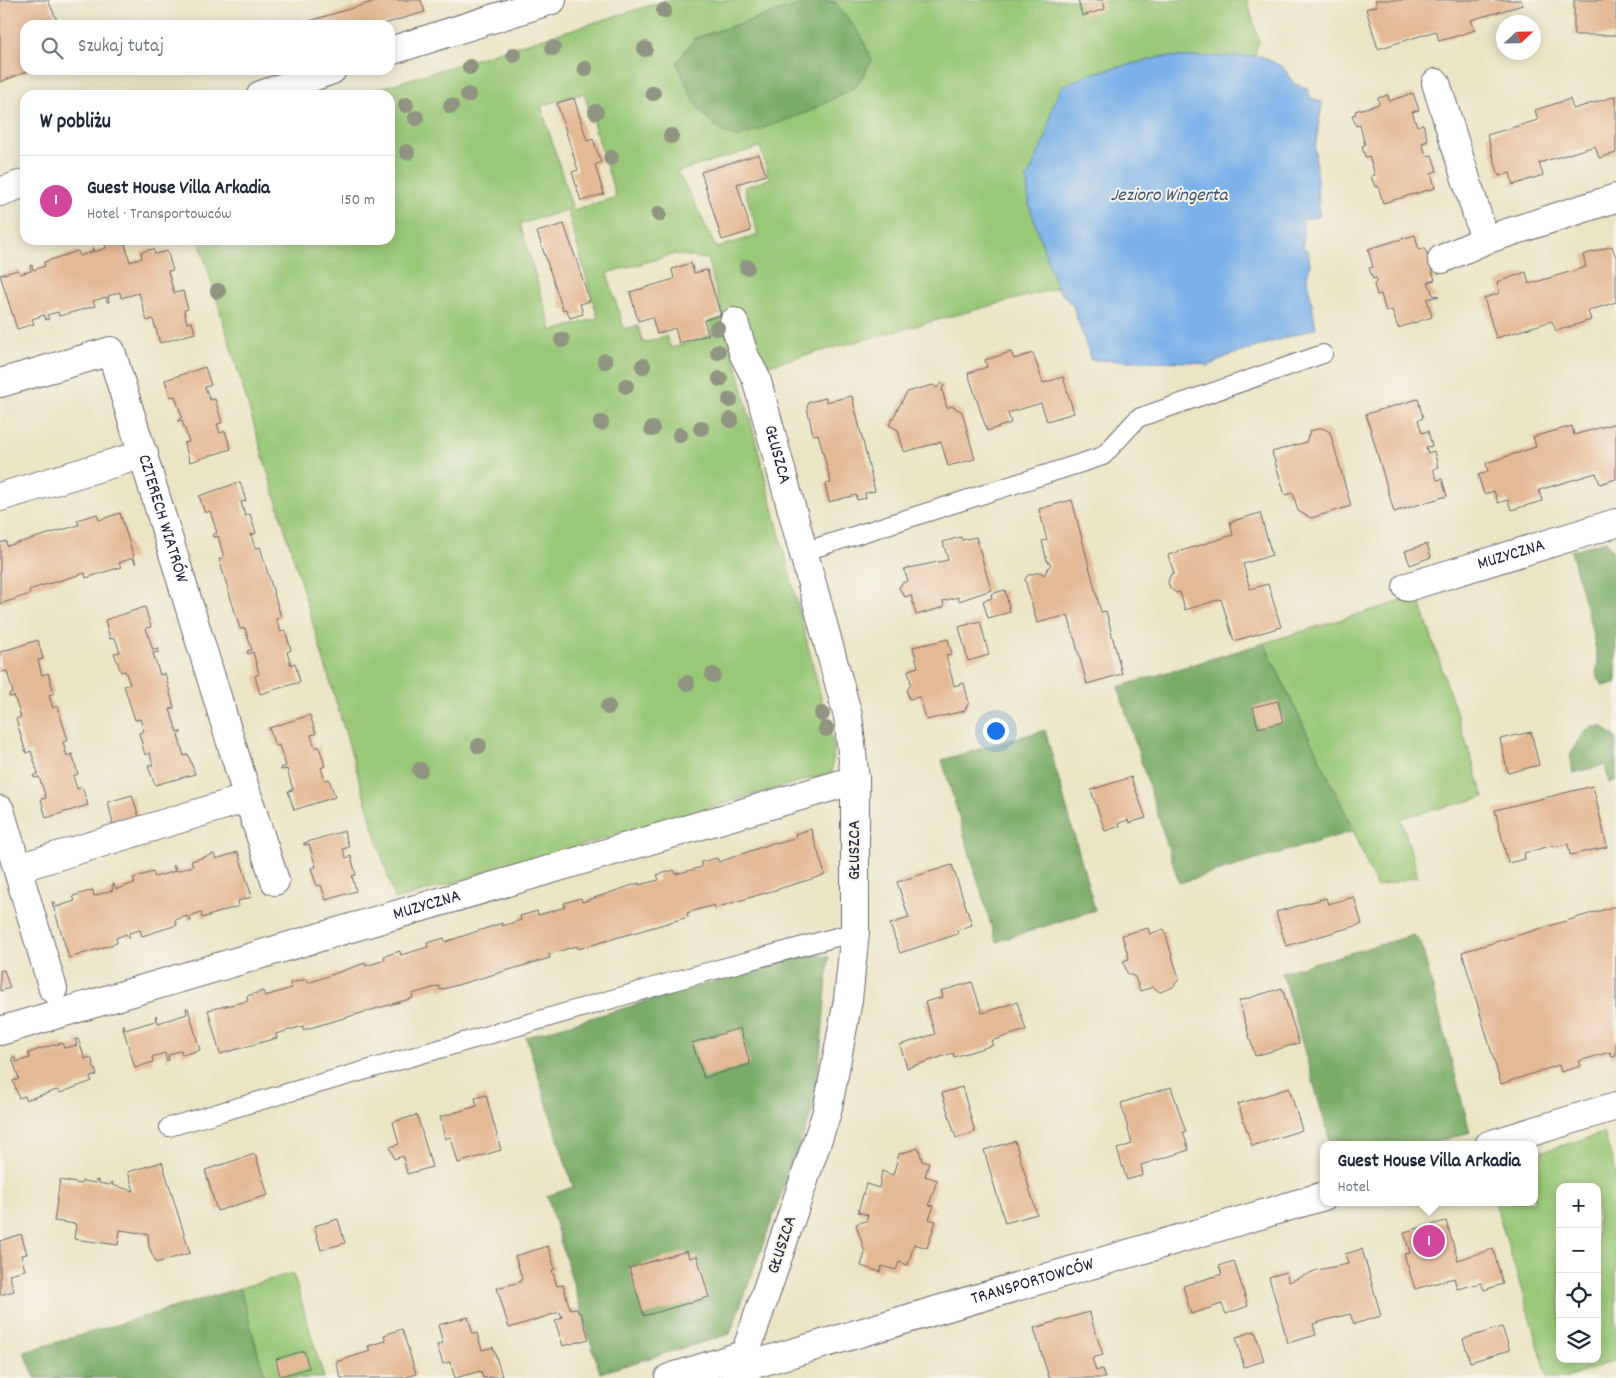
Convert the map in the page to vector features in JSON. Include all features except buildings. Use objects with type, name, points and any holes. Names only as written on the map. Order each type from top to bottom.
[{"type":"street","points":[[395,49],[552,0]]},
{"type":"street","points":[[276,90],[318,75]]},
{"type":"street","points":[[1436,83],[1484,240]]},
{"type":"street","points":[[0,192],[20,184]]},
{"type":"street","points":[[1442,259],[1484,240],[1616,198]]},
{"type":"street","name":"GŁUSZCA","points":[[734,322],[744,355],[756,378],[848,716],[855,780],[855,932],[848,1000],[827,1112],[741,1366]]},
{"type":"street","name":"CZTERECH WIATRÓW","points":[[0,383],[111,351],[248,798],[276,881]]},
{"type":"street","points":[[0,497],[144,454]]},
{"type":"street","name":"MUZYCZNA","points":[[1406,587],[1616,523]]},
{"type":"street","name":"MUZYCZNA","points":[[0,1031],[855,780]]},
{"type":"street","points":[[18,868],[248,798]]},
{"type":"street","points":[[0,810],[53,989]]},
{"type":"street","points":[[1502,1141],[1616,1106]]},
{"type":"street","name":"TRANSPORTOWCÓW","points":[[669,1378],[741,1366],[1320,1197]]},
{"type":"lane","points":[[803,552],[1103,456],[1138,418],[1323,354]]},
{"type":"lane","points":[[169,1128],[685,978],[855,932]]},
{"type":"green space","points":[[668,0],[814,0],[695,38],[677,62],[698,108],[836,3],[825,0],[1247,0],[1259,42],[1254,57],[1162,57],[1089,74],[1049,126],[1027,179],[1029,205],[1057,288],[769,365],[753,358],[726,324],[834,748],[832,772],[395,900],[200,245],[395,245],[395,90],[374,90]],"holes":[[[584,93],[616,197],[573,210],[541,106]],[[760,147],[770,179],[744,187],[758,235],[716,248],[692,197],[677,172]],[[567,210],[598,318],[552,331],[520,224]],[[675,254],[707,259],[724,318],[709,322],[712,335],[671,348],[666,336],[643,343],[638,326],[624,329],[607,273]]]},
{"type":"green space","points":[[814,0],[836,3],[861,35],[872,60],[857,86],[808,112],[737,138],[715,125],[706,117],[692,97],[677,62],[695,38]]},
{"type":"green space","points":[[1606,541],[1616,558],[1616,683],[1603,686],[1596,673],[1598,662],[1593,634],[1571,551]]},
{"type":"green space","points":[[1418,596],[1484,797],[1401,818],[1418,876],[1376,887],[1354,831],[1264,643]]},
{"type":"green space","points":[[1264,643],[1354,831],[1179,883],[1118,687]]},
{"type":"green space","points":[[1592,727],[1603,727],[1616,738],[1616,780],[1609,783],[1605,765],[1573,773],[1570,754],[1586,730]]},
{"type":"green space","points":[[1045,730],[1095,910],[996,942],[942,760]]},
{"type":"green space","points":[[1414,935],[1421,943],[1470,1132],[1440,1141],[1330,1141],[1282,972]]},
{"type":"green space","points":[[809,954],[829,957],[816,1101],[730,1334],[600,1373],[547,1196],[573,1187],[526,1037]]},
{"type":"green space","points":[[1604,1133],[1616,1172],[1616,1360],[1567,1378],[1548,1378],[1496,1206],[1538,1206],[1538,1153]]},
{"type":"green space","points":[[293,1273],[324,1378],[265,1378],[240,1288]]},
{"type":"green space","points":[[240,1288],[265,1378],[35,1378],[24,1352]]},
{"type":"water","name":"Jezioro Wingerta","points":[[1261,56],[1283,67],[1294,84],[1306,87],[1311,98],[1322,103],[1315,149],[1319,217],[1303,219],[1303,247],[1308,251],[1310,264],[1307,278],[1316,328],[1228,356],[1208,366],[1194,362],[1091,360],[1073,306],[1057,288],[1029,205],[1027,179],[1046,137],[1052,108],[1061,87],[1089,74],[1162,57]]},
{"type":"place","name":"Guest House Villa Arkadia","points":[[1429,1241]]}]
